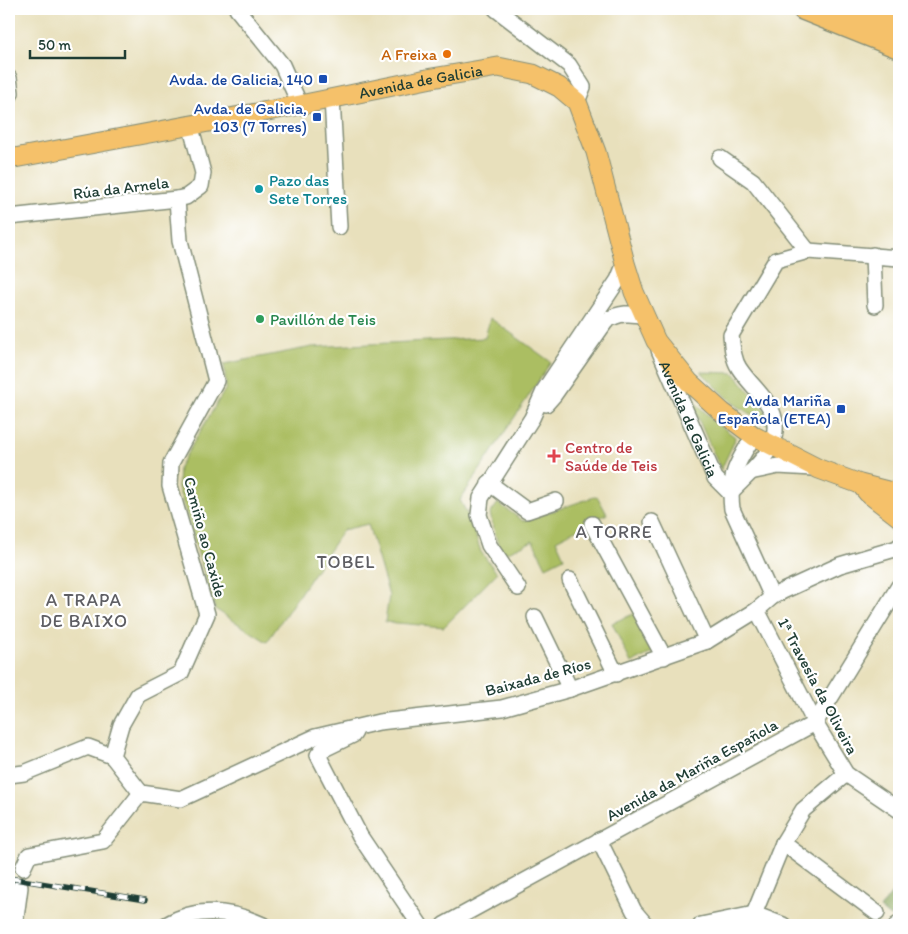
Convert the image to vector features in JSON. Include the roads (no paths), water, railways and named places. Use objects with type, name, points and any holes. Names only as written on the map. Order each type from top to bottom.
[{"type":"highway","points":[[804,9],[899,46]]},
{"type":"highway","points":[[836,9],[899,27]]},
{"type":"highway","points":[[893,9],[899,10]]},
{"type":"main road","name":"Avenida de Galicia","points":[[9,160],[190,124],[498,67],[534,74],[559,87],[577,102],[596,152],[624,264],[634,292],[656,341],[689,382],[722,412],[754,436],[819,469],[860,484],[899,494]]},
{"type":"main road","name":"Avenida de Galicia","points":[[860,484],[868,493],[899,517]]},
{"type":"street","points":[[237,9],[282,65],[300,105]]},
{"type":"street","points":[[496,9],[569,65],[583,88],[577,102]]},
{"type":"street","points":[[9,78],[11,93],[9,97]]},
{"type":"street","points":[[332,98],[339,227]]},
{"type":"street","name":"Rúa da Arnela","points":[[9,217],[177,200],[186,196],[201,186],[203,173],[190,124]]},
{"type":"street","points":[[720,158],[752,181],[808,252]]},
{"type":"street","name":"Camiño ao Caxide","points":[[112,756],[120,725],[138,695],[181,673],[208,614],[170,486],[171,463],[216,381],[180,241],[177,200]]},
{"type":"street","points":[[772,444],[775,427],[774,415],[767,402],[738,367],[732,349],[731,335],[776,260],[808,252],[899,258]]},
{"type":"street","points":[[873,255],[875,305]]},
{"type":"street","points":[[518,588],[489,546],[479,515],[481,498],[532,418],[546,389],[618,280],[624,264]]},
{"type":"street","points":[[532,418],[554,395],[606,321],[621,314],[632,313],[645,316]]},
{"type":"street","name":"Avenida de Galicia","points":[[656,341],[662,359],[715,478],[730,493]]},
{"type":"street","name":"Avenida de Galicia","points":[[754,436],[738,461],[731,482],[730,493],[732,509],[772,596]]},
{"type":"street","name":"Avenida de Galicia","points":[[730,493],[762,460],[772,444]]},
{"type":"street","name":"Avenida de Galicia","points":[[750,472],[778,466],[819,469]]},
{"type":"street","points":[[489,483],[527,511],[556,501]]},
{"type":"street","points":[[652,522],[707,641]]},
{"type":"street","points":[[592,524],[664,657]]},
{"type":"street","name":"Baixada de Ríos","points":[[141,792],[181,799],[315,737],[378,722],[502,708],[570,689],[707,641],[757,610],[772,596],[840,565],[898,548],[899,546]]},
{"type":"street","points":[[570,580],[616,674]]},
{"type":"street","points":[[815,723],[899,586]]},
{"type":"street","name":"1ª Travesía da Oliveira","points":[[757,610],[815,723],[846,774],[899,810]]},
{"type":"street","points":[[535,618],[570,689]]},
{"type":"street","name":"Avenida da Mariña Española","points":[[444,925],[815,723]]},
{"type":"street","points":[[357,727],[354,735],[322,750],[318,755],[360,836],[420,925]]},
{"type":"street","points":[[9,775],[24,773],[88,747],[112,756],[141,792],[103,841],[29,855],[22,868]]},
{"type":"street","points":[[753,920],[783,844],[803,810],[846,774]]},
{"type":"street","points":[[599,840],[634,911],[646,925]]},
{"type":"street","points":[[783,844],[877,913]]},
{"type":"street","points":[[15,924],[16,896]]},
{"type":"street","points":[[166,925],[188,915],[203,912],[218,912],[250,919],[263,925]]},
{"type":"street","points":[[701,925],[753,920],[783,925]]},
{"type":"railway","points":[[9,878],[145,900]]},
{"type":"place","name":"A Freixa","points":[[447,54]]},
{"type":"place","name":"Avda. de Galicia, 140","points":[[323,79]]},
{"type":"place","name":"Avda. de Galicia, 103 (7 Torres)","points":[[317,117]]},
{"type":"place","name":"Pazo das Sete Torres","points":[[259,189]]},
{"type":"place","name":"Pavillón de Teis","points":[[260,319]]},
{"type":"place","name":"Avda Mariña Española (ETEA)","points":[[841,409]]},
{"type":"place","name":"Centro de Saúde de Teis","points":[[554,456]]},
{"type":"district","name":"A TORRE","points":[[614,532]]},
{"type":"district","name":"TOBEL","points":[[346,562]]},
{"type":"district","name":"A TRAPA DE BAIXO","points":[[84,610]]}]
